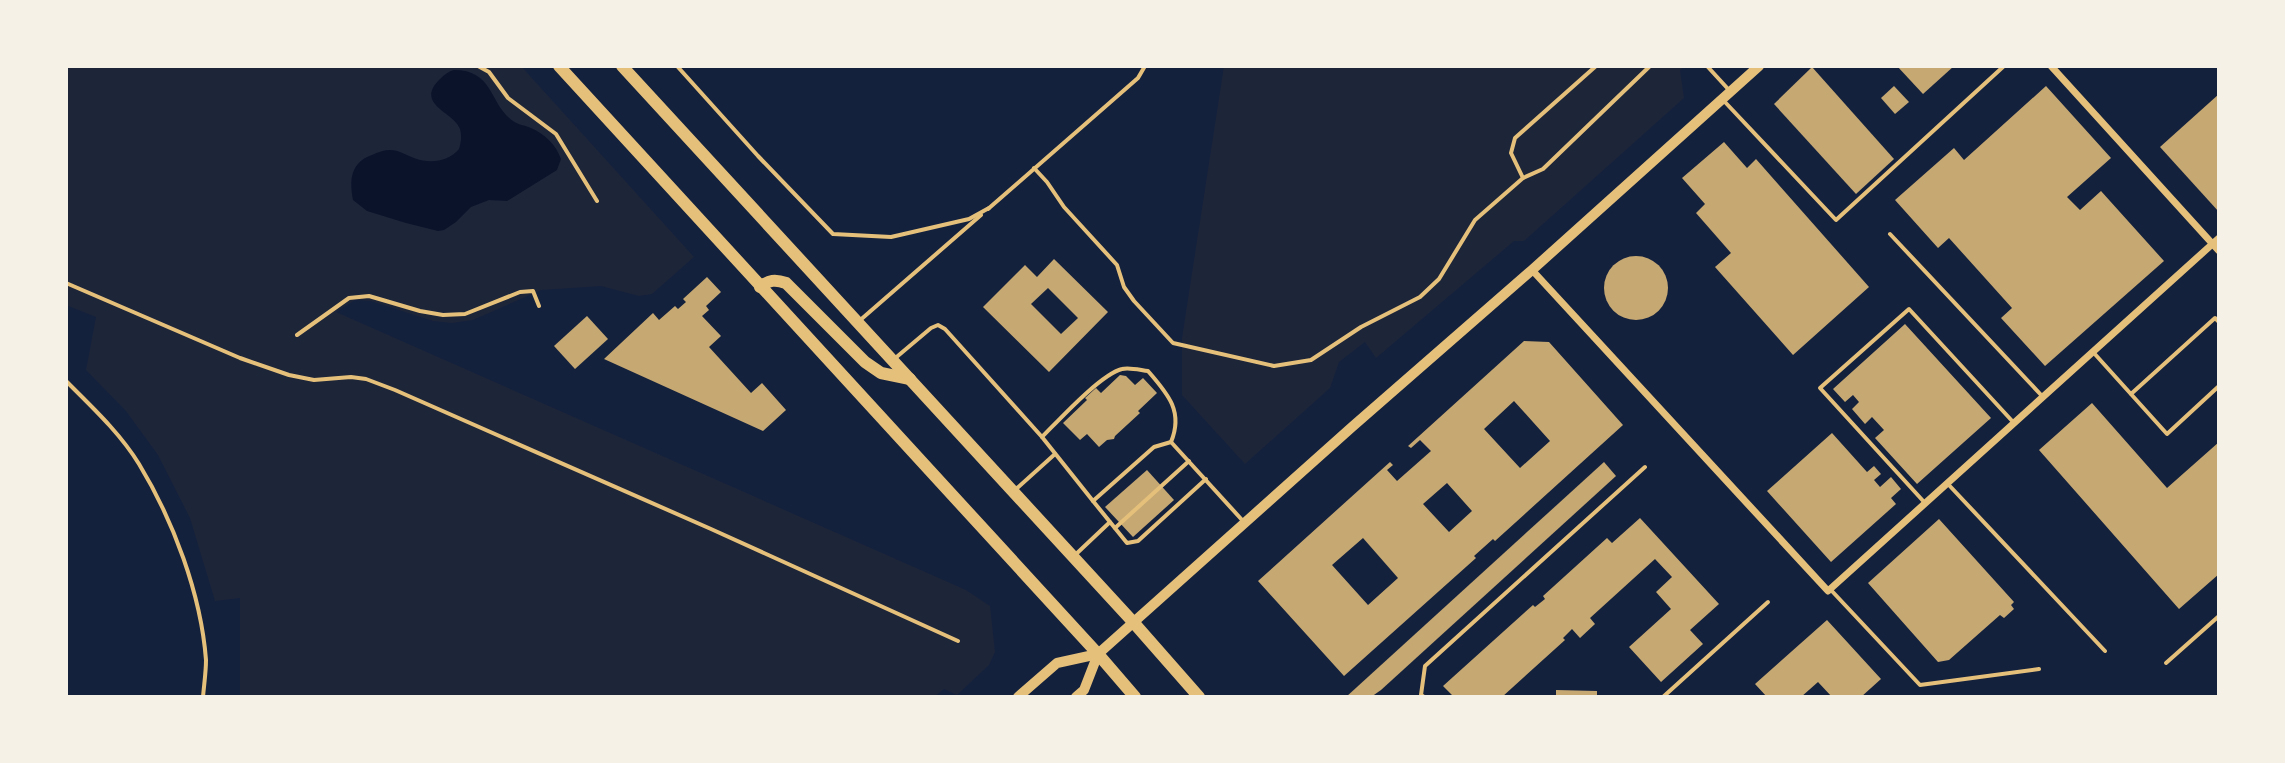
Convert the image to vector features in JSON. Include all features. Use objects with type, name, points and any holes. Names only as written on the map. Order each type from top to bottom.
[{"type":"highway","points":[[559,66],[1135,697]]},
{"type":"highway","points":[[622,66],[1199,697]]},
{"type":"highway","points":[[760,287],[767,281],[777,279],[786,283],[865,362],[881,373],[910,379]]},
{"type":"main road","points":[[1076,697],[1084,690],[1098,654],[1759,66]]},
{"type":"main road","points":[[1018,697],[1057,663],[1098,654]]},
{"type":"street","points":[[2051,66],[2216,241],[2219,251]]},
{"type":"street","points":[[1532,270],[1829,590],[2216,241]]},
{"type":"lane","points":[[478,66],[489,72],[508,98],[556,134],[597,201]]},
{"type":"lane","points":[[677,66],[833,234],[891,237],[969,219],[989,208]]},
{"type":"lane","points":[[857,322],[1138,78],[1145,66]]},
{"type":"lane","points":[[1523,178],[1511,153],[1515,138],[1596,66]]},
{"type":"lane","points":[[1034,168],[1064,207],[1117,265],[1129,294],[1173,343],[1274,366],[1311,360],[1361,327],[1420,297],[1439,279],[1475,220],[1523,178],[1543,169],[1650,66]]},
{"type":"lane","points":[[1707,66],[1726,95],[1836,220],[2004,66]]},
{"type":"lane","points":[[1890,234],[2043,397]]},
{"type":"lane","points":[[66,283],[240,358],[289,375],[314,380],[366,379],[395,390],[958,641]]},
{"type":"lane","points":[[297,335],[349,298],[369,296],[443,315],[465,314],[520,292],[533,291],[539,306]]},
{"type":"lane","points":[[1925,503],[1820,388],[1909,309],[2014,423]]},
{"type":"lane","points":[[2131,394],[2215,318],[2219,322]]},
{"type":"lane","points":[[893,361],[931,328],[938,325],[945,329],[1042,437],[1127,543],[1138,541],[1206,479]]},
{"type":"lane","points":[[2093,352],[2167,434],[2219,386]]},
{"type":"lane","points":[[1042,437],[1104,379],[1121,369],[1131,369],[1148,371],[1172,399],[1175,432],[1171,442]]},
{"type":"lane","points":[[66,381],[104,419],[139,464],[167,519],[192,585],[206,661],[203,697]]},
{"type":"lane","points":[[1171,442],[1245,523]]},
{"type":"lane","points":[[1093,501],[1154,447],[1171,442]]},
{"type":"lane","points":[[1013,491],[1055,454]]},
{"type":"lane","points":[[1115,528],[1189,461]]},
{"type":"lane","points":[[1424,697],[1421,695],[1425,666],[1645,467]]},
{"type":"lane","points":[[1947,483],[2105,651]]},
{"type":"lane","points":[[1073,556],[1110,522]]},
{"type":"lane","points":[[1829,590],[1920,685],[2039,669]]},
{"type":"lane","points":[[1663,697],[1768,602]]},
{"type":"lane","points":[[2166,663],[2219,616]]},
{"type":"shaded area","points":[[66,66],[521,66],[694,257],[652,294],[639,296],[601,286],[541,290],[473,320],[452,323],[433,321],[371,301],[355,300],[336,312],[966,590],[990,606],[995,652],[989,665],[957,695],[944,689],[934,697],[240,697],[240,598],[215,601],[190,518],[158,455],[126,411],[86,370],[96,317],[66,305]]},
{"type":"shaded area","points":[[1224,66],[1685,66],[1680,70],[1684,98],[1524,241],[1514,241],[1376,358],[1365,342],[1339,362],[1330,388],[1245,464],[1182,395],[1182,338]]},
{"type":"shaded area","points":[[454,70],[477,76],[505,114],[549,140],[561,159],[557,170],[507,201],[489,200],[471,207],[444,230],[438,231],[367,211],[353,200],[351,186],[356,167],[365,158],[390,150],[432,161],[450,157],[459,149],[460,129],[438,108],[431,96],[438,81]]},
{"type":"building","points":[[1897,66],[1954,66],[1923,94]]},
{"type":"building","points":[[1812,67],[1894,159],[1856,194],[1774,104]]},
{"type":"building","points":[[1894,86],[1909,102],[1895,114],[1881,98]]},
{"type":"building","points":[[2046,86],[2111,158],[2067,197],[2080,210],[2101,191],[2164,261],[2045,366],[2001,318],[2012,308],[1949,238],[1938,248],[1895,200],[1954,148],[1964,160]]},
{"type":"building","points":[[2219,94],[2219,212],[2160,147]]},
{"type":"building","points":[[1724,142],[1747,168],[1756,159],[1869,287],[1793,355],[1715,267],[1731,253],[1696,213],[1705,204],[1682,178]]},
{"type":"building","points":[[1636,256],[1659,265],[1668,288],[1659,311],[1636,320],[1613,311],[1604,288],[1613,265]]},
{"type":"building","points":[[1054,259],[1108,312],[1049,372],[983,307],[1025,265],[1037,277]],"holes":[[[1048,288],[1078,318],[1061,334],[1031,304]]]},
{"type":"building","points":[[707,277],[721,292],[706,306],[709,310],[702,316],[721,336],[709,347],[751,393],[762,383],[786,410],[763,431],[604,359],[653,313],[659,320],[675,306],[678,309],[686,302],[683,299]]},
{"type":"building","points":[[587,316],[608,339],[575,369],[554,346]]},
{"type":"building","points":[[1905,324],[1991,418],[1917,484],[1875,438],[1884,430],[1872,417],[1865,424],[1852,409],[1859,402],[1853,395],[1845,402],[1833,389]]},
{"type":"building","points":[[1524,341],[1549,342],[1623,425],[1344,676],[1258,581],[1390,462],[1393,465],[1387,470],[1397,481],[1431,451],[1420,440],[1411,448],[1408,446]],"holes":[[[1514,401],[1550,441],[1520,468],[1484,429]],[[1447,483],[1472,511],[1449,532],[1423,504]],[[1363,538],[1398,578],[1368,605],[1332,565]]]},
{"type":"building","points":[[1120,375],[1126,376],[1135,385],[1143,378],[1157,393],[1114,439],[1107,440],[1099,447],[1087,434],[1080,440],[1063,423],[1096,388],[1101,393]]},
{"type":"building","points":[[2092,403],[2167,488],[2219,442],[2219,574],[2179,609],[2039,450]]},
{"type":"building","points":[[1832,433],[1867,472],[1874,466],[1881,474],[1874,480],[1880,487],[1891,477],[1901,489],[1891,498],[1896,504],[1831,562],[1767,491]]},
{"type":"building","points":[[1604,462],[1616,476],[1381,690],[1371,697],[1346,697]]},
{"type":"building","points":[[1147,470],[1174,500],[1133,537],[1105,507]]},
{"type":"building","points":[[1640,518],[1719,604],[1690,630],[1703,644],[1661,682],[1629,647],[1671,609],[1656,592],[1672,577],[1655,559],[1590,618],[1595,624],[1580,638],[1572,629],[1563,638],[1565,640],[1502,697],[1454,697],[1443,686],[1533,605],[1535,607],[1545,599],[1543,596],[1607,538],[1612,543]]},
{"type":"building","points":[[1939,519],[2014,602],[2011,605],[2014,609],[2004,618],[2000,615],[1949,660],[1938,662],[1868,583]]},
{"type":"building","points":[[1827,620],[1881,679],[1861,697],[1832,697],[1818,682],[1801,697],[1767,697],[1755,684]]},
{"type":"building","points":[[1556,690],[1597,691],[1597,697],[1556,697]]}]
